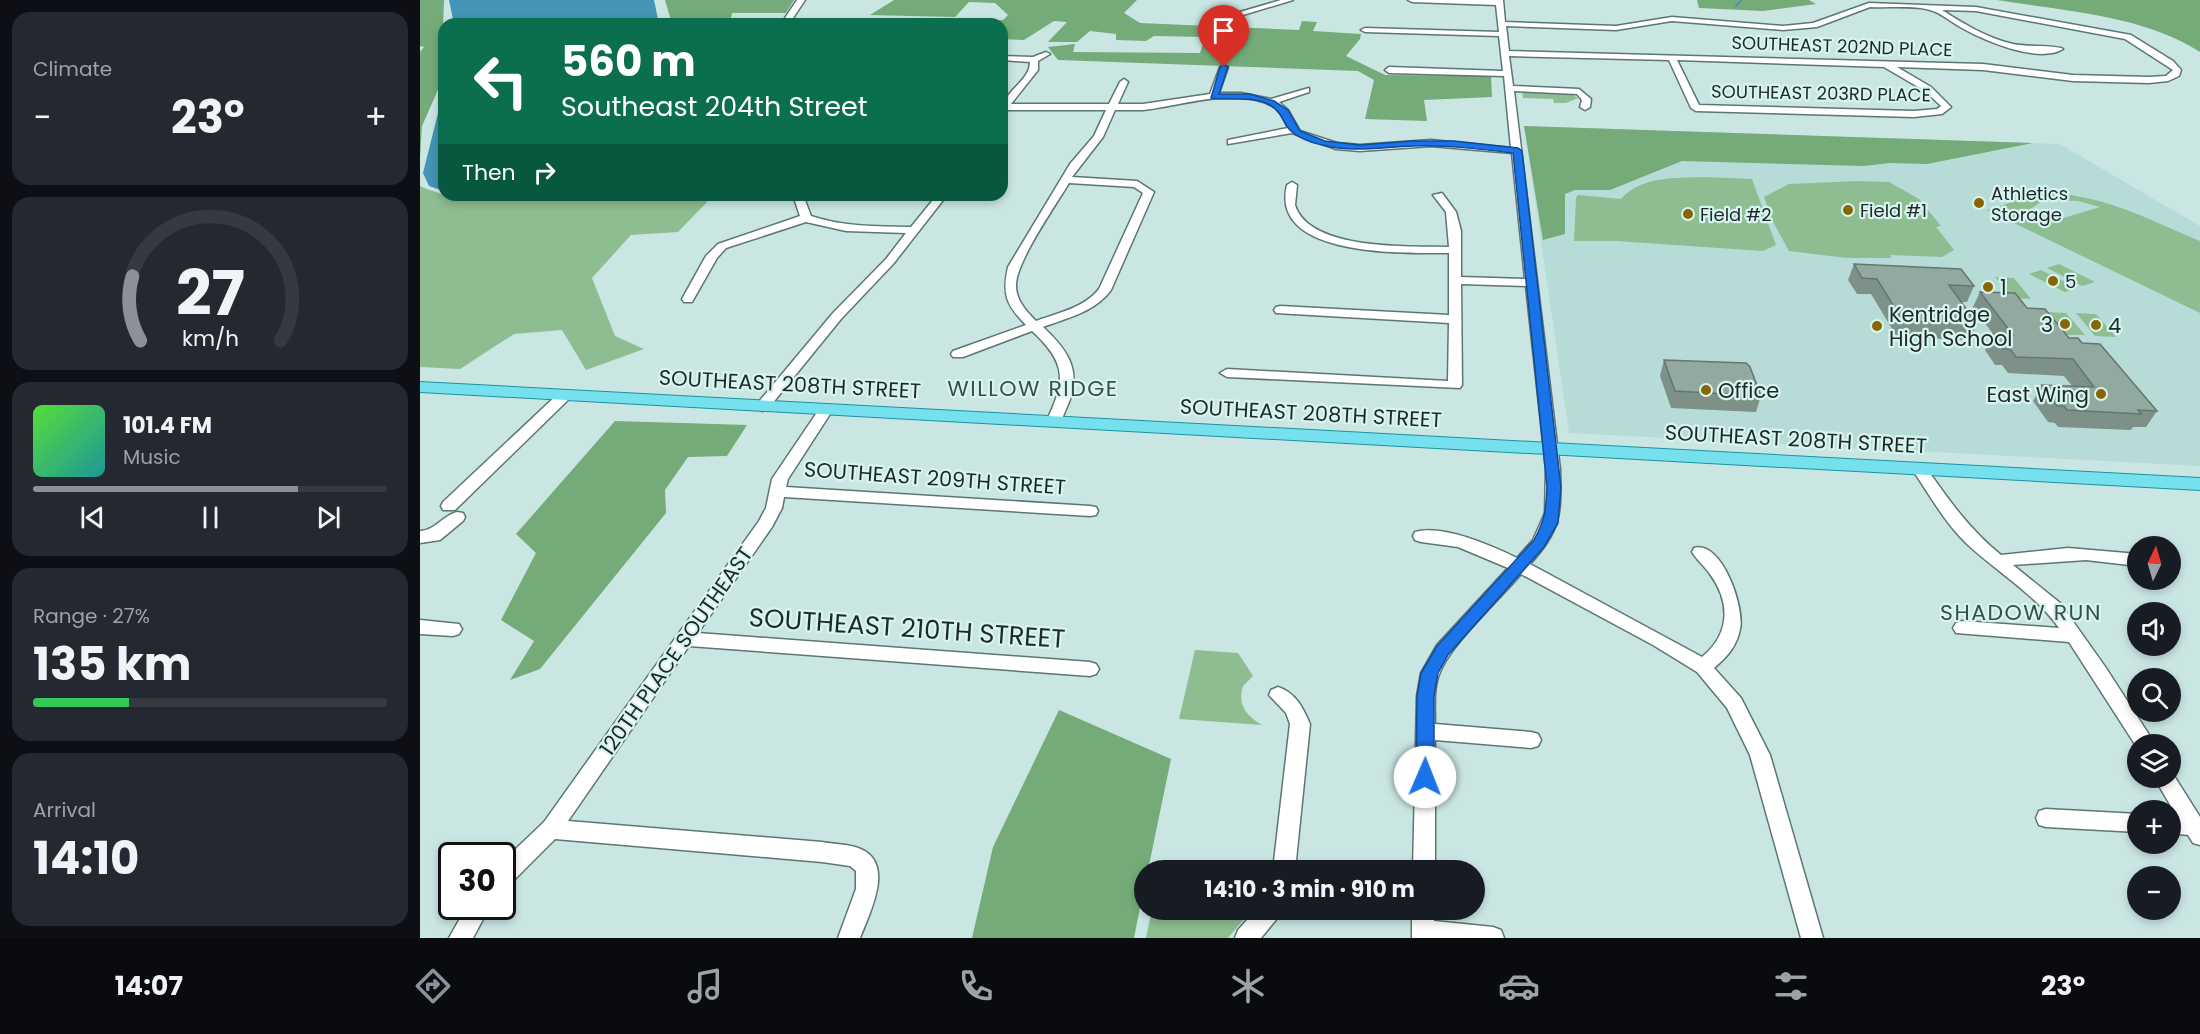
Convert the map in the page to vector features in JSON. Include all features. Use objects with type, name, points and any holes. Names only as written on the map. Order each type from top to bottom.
[{"type":"main road","name":"SOUTHEAST 208TH STREET","points":[[420,387],[1551,451],[2200,484]]},
{"type":"street","points":[[789,18],[801,0]]},
{"type":"street","points":[[1220,19],[1289,0]]},
{"type":"street","points":[[1412,0],[1499,1],[1518,151],[1554,487],[1551,523],[1539,544],[1443,650],[1435,663],[1427,685],[1424,860]]},
{"type":"street","points":[[1860,0],[1869,5]]},
{"type":"street","points":[[1365,30],[1503,29],[1562,22],[1616,28],[1672,19],[1793,27],[1814,25],[1869,5],[1932,8],[1999,43],[2027,49],[2060,49]]},
{"type":"street","name":"SOUTHEAST 202ND PLACE","points":[[1506,53],[1994,67],[2073,78],[2149,80],[2168,78],[2176,74],[2177,70],[2170,63],[2127,38],[2097,30],[1986,10],[1932,8]]},
{"type":"street","points":[[1008,58],[1034,60],[1046,54]]},
{"type":"street","name":"SOUTHEAST 203RD PLACE","points":[[1672,58],[1696,108],[1914,114],[1939,112],[1946,106],[1942,100],[1884,64]]},
{"type":"street","points":[[1008,101],[1034,70],[1034,60]]},
{"type":"street","points":[[1786,61],[1795,73]]},
{"type":"street","points":[[1214,96],[1224,67]]},
{"type":"street","points":[[1389,70],[1508,74]]},
{"type":"street","points":[[1053,422],[1067,385],[1067,370],[1062,354],[1032,326],[1013,302],[1010,279],[1014,267],[1065,180],[1080,157],[1098,137],[1124,82]]},
{"type":"street","points":[[1510,88],[1579,92],[1587,99],[1585,107]]},
{"type":"street","points":[[1271,102],[1306,90]]},
{"type":"street","points":[[1008,108],[1113,108],[1161,105],[1214,96],[1250,97],[1271,102],[1285,112],[1295,130],[1315,140],[1347,147],[1431,143],[1518,151]]},
{"type":"street","points":[[1231,142],[1295,130]]},
{"type":"street","points":[[958,354],[1086,307],[1097,300],[1105,290],[1149,195],[1148,190],[1142,186],[1122,183],[1065,180]]},
{"type":"street","points":[[1292,185],[1289,200],[1291,212],[1304,226],[1329,239],[1364,246],[1454,250]]},
{"type":"street","points":[[1227,373],[1455,385],[1453,319],[1455,231],[1452,216],[1438,195]]},
{"type":"street","points":[[800,201],[806,218]]},
{"type":"street","points":[[762,407],[837,316],[879,273],[937,201]]},
{"type":"street","points":[[688,299],[712,256],[722,246],[806,218],[839,227],[914,230]]},
{"type":"street","points":[[1454,280],[1531,283]]},
{"type":"street","points":[[1280,310],[1453,319]]},
{"type":"street","points":[[420,537],[434,536],[453,511],[565,395]]},
{"type":"street","name":"120TH PLACE SOUTHEAST","points":[[516,864],[551,829],[766,523],[774,508],[776,490],[787,465],[825,411]]},
{"type":"street","points":[[1920,470],[1950,514],[1971,539],[2054,608],[2075,636],[2139,734]]},
{"type":"street","name":"SOUTHEAST 209TH STREET","points":[[776,490],[1090,511]]},
{"type":"street","points":[[1421,536],[1434,536],[1462,543],[1518,566],[1657,639],[1703,667],[1734,702],[1760,754],[1812,938]]},
{"type":"street","points":[[1700,552],[1721,575],[1727,588],[1732,617],[1727,641],[1703,667]]},
{"type":"street","points":[[1999,561],[2076,552],[2127,558]]},
{"type":"street","points":[[420,627],[453,629]]},
{"type":"street","points":[[1962,628],[2075,636]]},
{"type":"street","name":"SOUTHEAST 210TH STREET","points":[[684,639],[1090,669]]},
{"type":"street","points":[[1278,695],[1293,708],[1300,724],[1285,860]]},
{"type":"street","points":[[1426,731],[1531,740]]},
{"type":"street","points":[[2171,788],[2197,831]]},
{"type":"street","points":[[2046,818],[2127,822]]},
{"type":"street","points":[[2181,827],[2197,831]]},
{"type":"street","points":[[551,829],[841,854],[859,858],[868,872],[866,895],[849,938]]},
{"type":"street","points":[[460,938],[471,920]]},
{"type":"street","points":[[1246,938],[1262,920]]},
{"type":"street","points":[[1423,926],[1493,938]]},
{"type":"shaded area","name":"Kentridge High School","points":[[1524,126],[2060,144],[2200,226],[2200,466],[1569,433]]},
{"type":"green space","points":[[420,0],[444,0],[443,18],[438,18],[438,90],[422,126],[420,157],[420,52],[424,47],[420,46]]},
{"type":"green space","points":[[665,0],[794,0],[786,13],[732,13],[731,18],[670,18]]},
{"type":"green space","points":[[894,0],[1137,0],[1124,13],[1140,23],[1299,30],[1302,21],[1317,22],[1313,31],[1361,34],[1360,39],[1346,56],[1385,75],[1491,76],[1492,97],[1424,100],[1427,121],[1365,119],[1374,80],[1358,71],[1058,60],[1048,47],[1075,44],[1073,52],[1200,53],[1205,37],[1154,36],[1146,41],[1116,40],[1116,34],[1090,31],[1077,42],[1048,42],[1067,22],[1054,21],[1024,40],[1008,39],[1008,18],[1005,18],[1008,15],[995,3],[969,2],[955,17],[870,15]]},
{"type":"green space","points":[[1697,0],[1809,0],[1816,4],[1763,11],[1699,8]]},
{"type":"green space","points":[[1997,0],[2200,0],[2200,52],[2154,30],[2128,22]]},
{"type":"green space","points":[[1522,92],[1569,93],[1578,98],[1566,103],[1554,103],[1553,99],[1523,98]]},
{"type":"green space","points":[[1524,126],[2033,143],[1927,164],[1890,163],[1864,166],[1682,161],[1610,190],[1575,190],[1565,194],[1565,234],[1543,240]]},
{"type":"green space","name":"Field #2","points":[[1670,178],[1752,179],[1776,245],[1763,251],[1616,241],[1574,241],[1578,195],[1621,199],[1629,191],[1648,182]]},
{"type":"green space","name":"Field #1","points":[[1889,182],[1919,199],[1941,226],[1936,227],[1954,250],[1942,257],[1890,255],[1891,258],[1847,258],[1789,251],[1772,220],[1764,197],[1789,184]]},
{"type":"green space","points":[[420,186],[438,193],[438,201],[707,201],[678,232],[631,235],[592,278],[615,336],[644,349],[586,370],[562,330],[514,334],[460,369],[420,367]]},
{"type":"green space","points":[[2061,194],[2102,202],[2140,215],[2200,241],[2200,313],[1987,210],[2031,195]],"holes":[[[2042,201],[2078,201],[2100,207],[2040,225],[2031,217],[2029,210]]]},
{"type":"green space","points":[[2059,264],[2095,282],[2082,286],[2047,268]]},
{"type":"green space","name":"5","points":[[2041,270],[2077,288],[2065,292],[2029,274]]},
{"type":"green space","points":[[1995,277],[2014,278],[2031,299],[2012,298]]},
{"type":"green space","name":"3","points":[[2046,312],[2066,313],[2085,335],[2064,335]]},
{"type":"green space","name":"4","points":[[2076,313],[2096,314],[2116,337],[2095,336]]},
{"type":"green space","points":[[615,421],[747,425],[727,456],[688,457],[665,490],[666,513],[540,669],[510,680],[534,641],[501,620],[536,553],[516,534]]},
{"type":"green space","points":[[1195,650],[1238,653],[1253,676],[1243,686],[1242,704],[1248,714],[1262,725],[1179,719]]},
{"type":"green space","points":[[1059,710],[1171,759],[1150,860],[1134,860],[1134,920],[1138,920],[1134,938],[972,938],[993,847]]},
{"type":"green space","points":[[1150,920],[1243,920],[1228,938],[1146,938]]},
{"type":"water","points":[[449,0],[654,0],[658,18],[453,18]]},
{"type":"water","points":[[438,113],[438,189],[429,186],[423,173]]},
{"type":"building","points":[[1854,264],[1961,269],[1974,286],[1949,285],[1977,324],[1903,321],[1877,279],[1862,278]]},
{"type":"building","points":[[1980,292],[2015,293],[2027,308],[2045,309],[2069,338],[2078,338],[2082,343],[2100,344],[2157,411],[2138,410],[2141,414],[2067,410],[2064,406],[2057,406],[2042,385],[2094,387],[2073,359],[2016,357],[2010,349],[2003,349],[1993,334],[2013,335]]},
{"type":"building","points":[[1664,360],[1746,363],[1750,367],[1761,396],[1675,391]]},
{"type":"waterway","points":[[1736,6],[1741,0]]},
{"type":"place","name":"Athletics Storage","points":[[1979,203]]},
{"type":"place","name":"Field #1","points":[[1848,210]]},
{"type":"place","name":"Field #2","points":[[1688,214]]},
{"type":"place","name":"5","points":[[2053,281]]},
{"type":"place","name":"1","points":[[1988,287]]},
{"type":"place","name":"3","points":[[2065,324]]},
{"type":"place","name":"4","points":[[2096,325]]},
{"type":"place","name":"Kentridge High School","points":[[1877,326]]},
{"type":"place","name":"Office","points":[[1706,390]]},
{"type":"place","name":"East Wing","points":[[2101,394]]},
{"type":"district","name":"WILLOW RIDGE","points":[[1033,388]]},
{"type":"district","name":"SHADOW RUN","points":[[2021,612]]},
{"type":"route","points":[[1224,67],[1214,96],[1250,97],[1271,102],[1285,112],[1297,133],[1324,143],[1360,148],[1412,143],[1454,143],[1518,151],[1551,451],[1554,487],[1553,513],[1551,523],[1539,544],[1443,650],[1430,673],[1426,696],[1425,777]]}]
